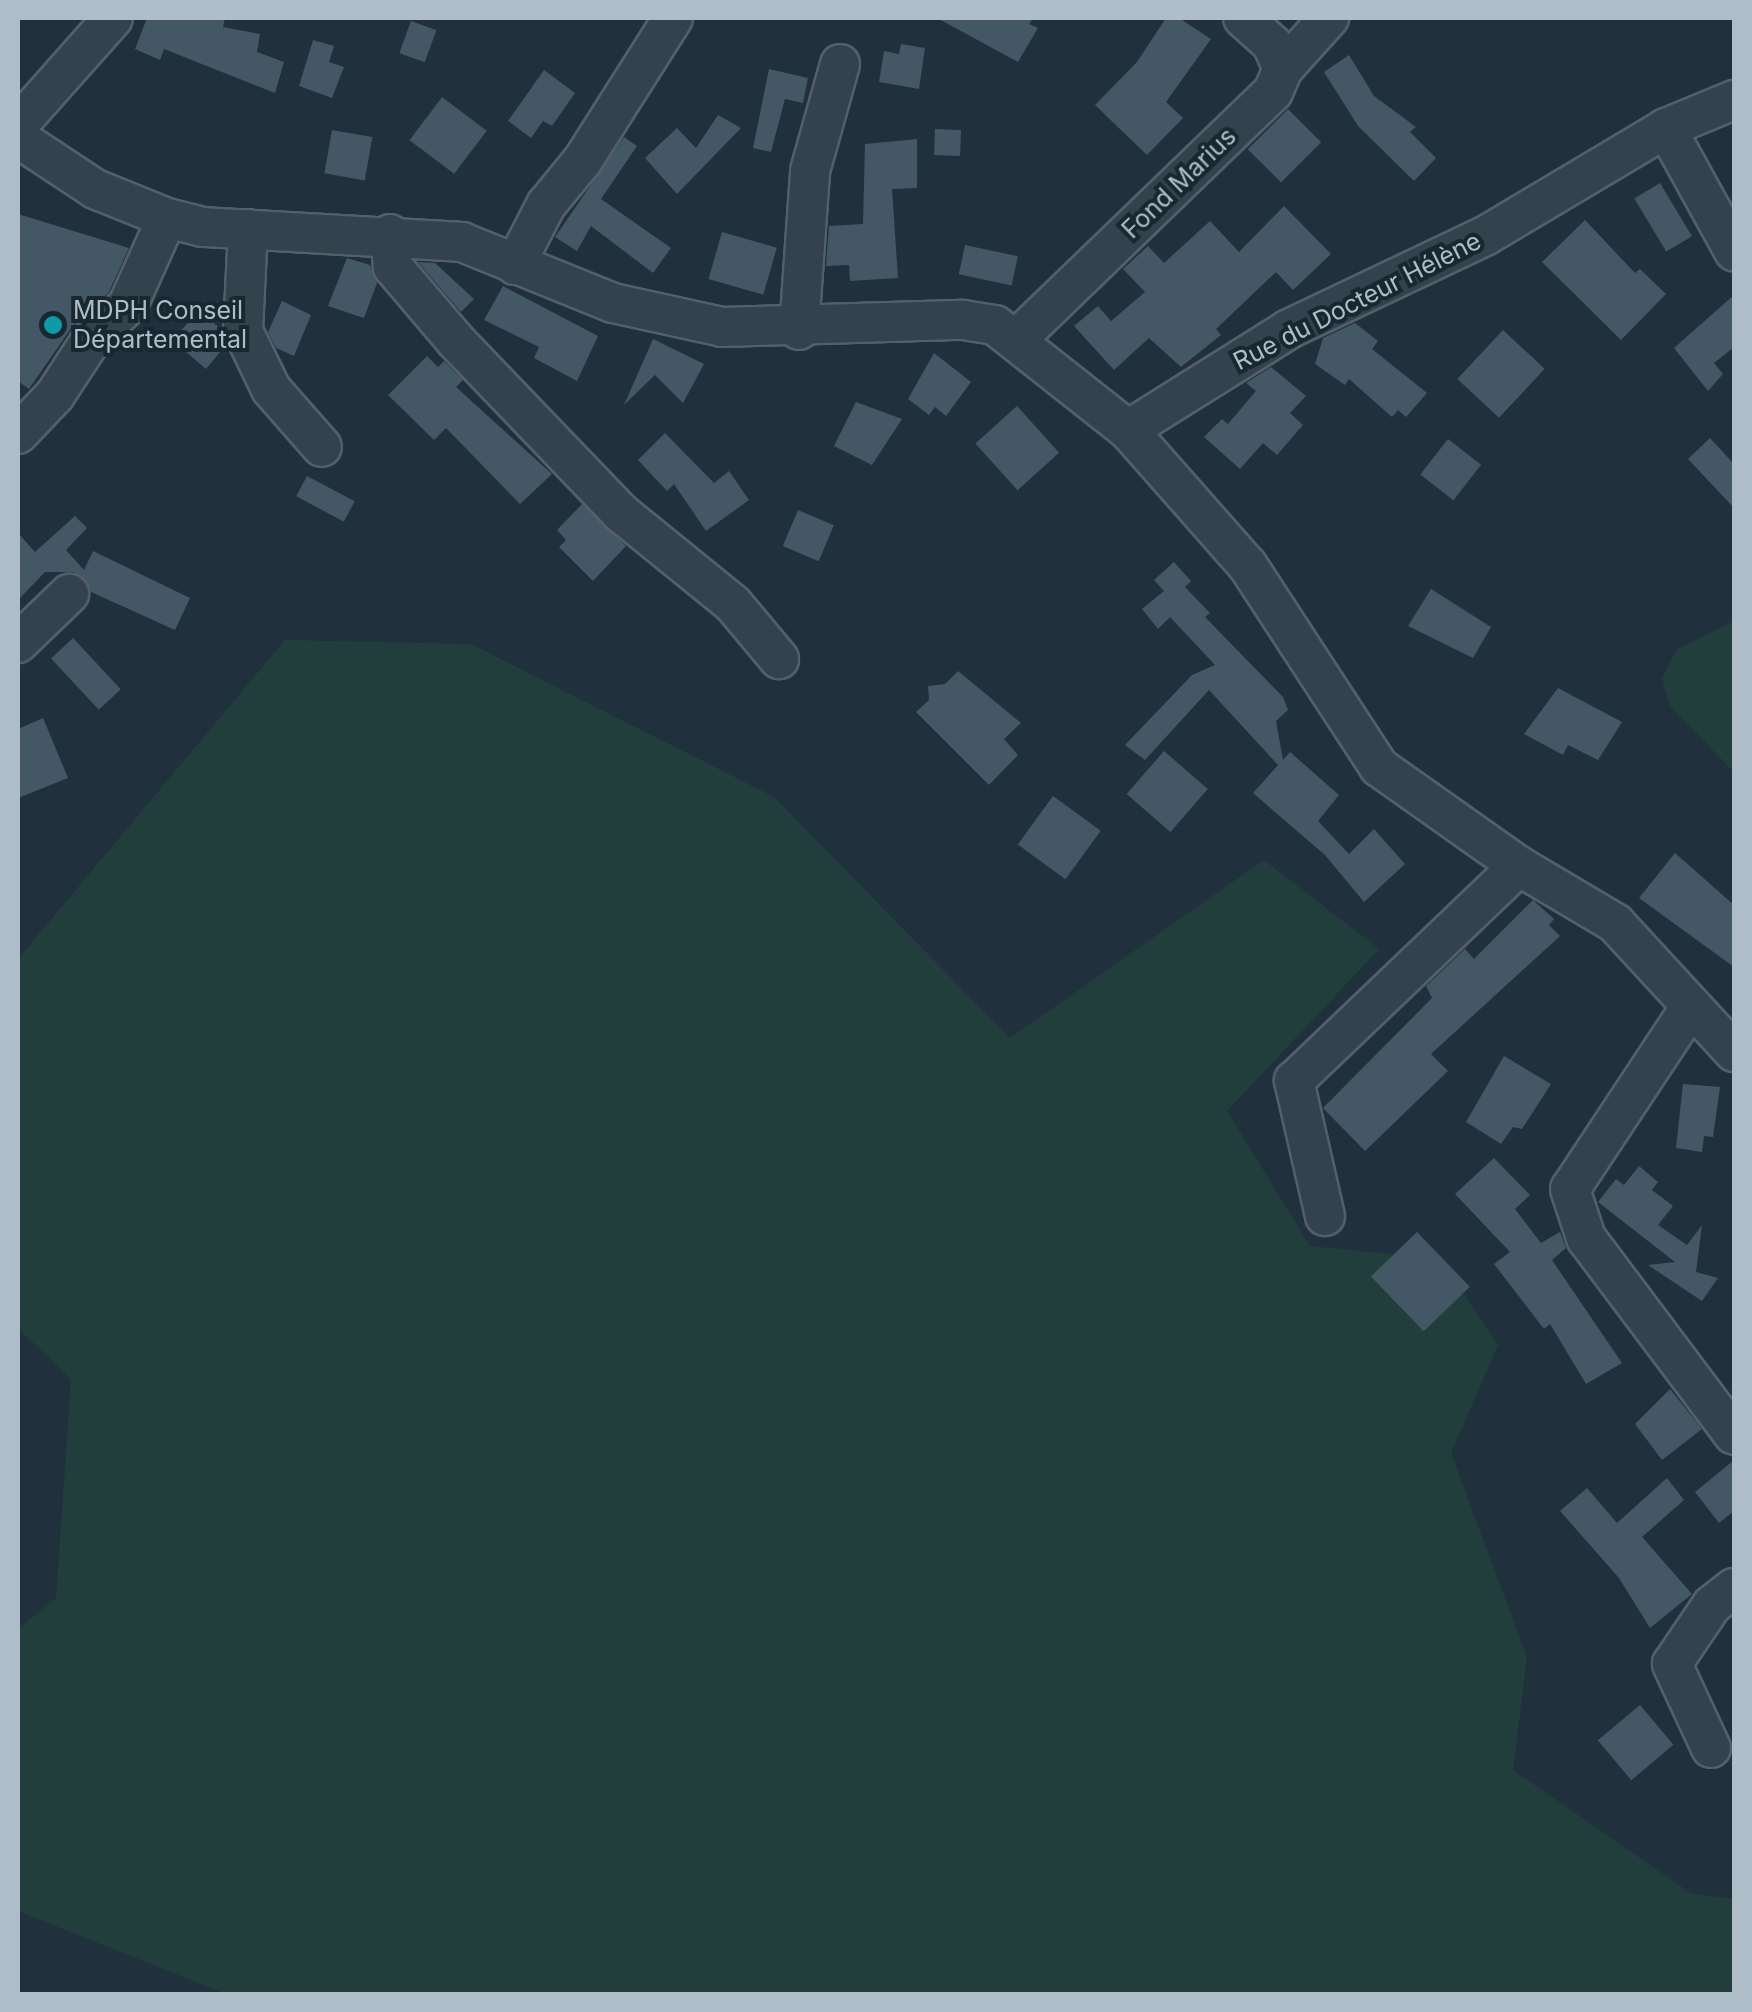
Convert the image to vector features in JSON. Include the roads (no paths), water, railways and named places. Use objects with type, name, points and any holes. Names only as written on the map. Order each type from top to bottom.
[{"type":"street","points":[[18,125],[112,18]]},
{"type":"street","points":[[515,265],[546,206],[583,160],[673,18]]},
{"type":"street","points":[[1243,18],[1272,44],[1284,69]]},
{"type":"street","name":"Fond Marius","points":[[1018,338],[1273,92],[1284,69],[1329,18]]},
{"type":"street","points":[[799,330],[810,170],[840,64]]},
{"type":"street","name":"Rue du Docteur Hélène","points":[[1128,430],[1289,329],[1484,236],[1677,122],[1734,100]]},
{"type":"street","points":[[1677,122],[1734,211]]},
{"type":"street","points":[[1677,122],[1734,251]]},
{"type":"street","points":[[18,138],[95,190],[167,218],[248,228],[390,234],[462,242],[515,265],[649,311],[722,327],[799,330],[963,320],[995,325],[1018,338],[1128,430],[1248,566],[1379,767],[1519,866],[1615,923],[1734,1052]]},
{"type":"street","points":[[25,412],[128,305],[167,218]]},
{"type":"street","points":[[248,228],[243,331],[271,389],[322,447]]},
{"type":"street","points":[[390,234],[393,268],[456,341],[622,513],[733,604],[779,659]]},
{"type":"street","points":[[18,643],[69,594]]},
{"type":"street","points":[[1324,1216],[1294,1081],[1519,866]]},
{"type":"street","points":[[1690,1008],[1570,1190],[1586,1238],[1734,1436]]},
{"type":"street","points":[[1712,1748],[1672,1664],[1712,1605],[1734,1588]]},
{"type":"place","name":"MDPH Conseil Départemental","points":[[53,325]]}]
